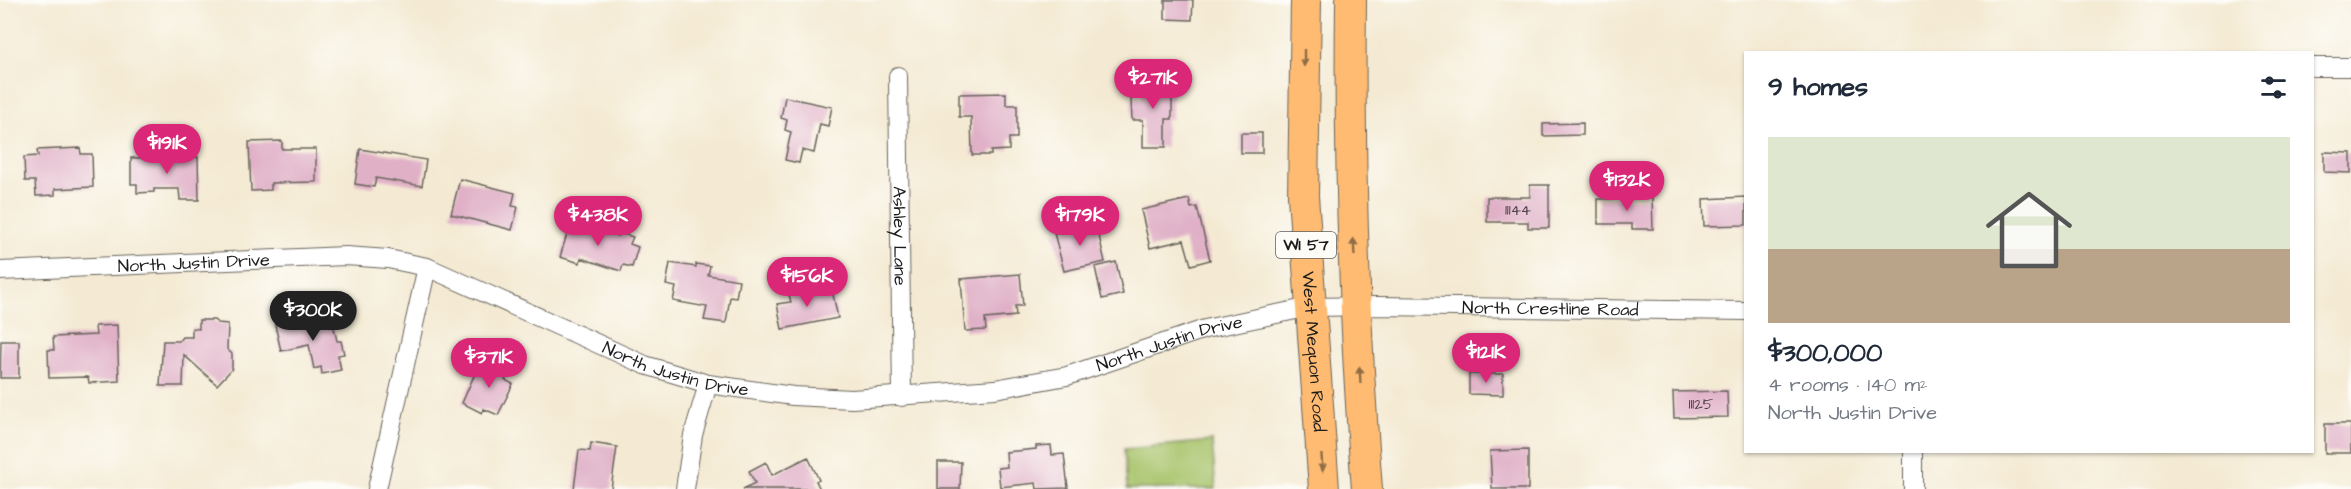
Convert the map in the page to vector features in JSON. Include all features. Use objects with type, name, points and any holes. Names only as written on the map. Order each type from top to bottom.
[{"type":"main road","name":"West Mequon Road","points":[[1306,0],[1303,196],[1324,489]]},
{"type":"main road","name":"WI 57","points":[[1351,0],[1350,89],[1356,306],[1367,489]]},
{"type":"street","points":[[2314,67],[2351,67]]},
{"type":"street","name":"Ashley Lane","points":[[898,76],[902,397]]},
{"type":"street","name":"North Justin Drive","points":[[0,271],[346,256],[387,259],[427,267],[645,365],[708,384],[793,396],[852,399],[995,389],[1067,376],[1205,328],[1310,307],[1356,306]]},
{"type":"street","points":[[377,489],[427,267]]},
{"type":"street","name":"North Crestline Road","points":[[1356,306],[1744,312]]},
{"type":"street","points":[[686,489],[693,435],[708,384]]},
{"type":"street","points":[[1913,453],[1913,489]]},
{"type":"green space","points":[[1212,441],[1216,489],[1127,489],[1124,449]]},
{"type":"building","points":[[1165,0],[1193,0],[1192,20],[1165,19]]},
{"type":"building","points":[[1142,75],[1166,75],[1166,94],[1172,94],[1172,119],[1166,119],[1166,147],[1143,147],[1143,120],[1132,120],[1131,98],[1142,98]]},
{"type":"building","points":[[1006,93],[1006,105],[1017,105],[1017,138],[1009,138],[1009,150],[991,151],[991,155],[972,155],[971,117],[959,117],[959,94]]},
{"type":"building","points":[[785,97],[832,107],[828,126],[820,124],[814,153],[802,150],[799,163],[785,160],[791,132],[785,130],[787,120],[781,118]]},
{"type":"building","points":[[1583,123],[1583,135],[1543,136],[1543,124]]},
{"type":"building","points":[[1241,133],[1262,133],[1262,153],[1241,153]]},
{"type":"building","points":[[282,141],[282,149],[316,149],[316,182],[271,183],[271,190],[251,191],[249,142]]},
{"type":"building","points":[[80,148],[81,154],[92,154],[93,187],[55,189],[55,195],[36,196],[35,181],[25,181],[24,157],[38,156],[37,150]]},
{"type":"building","points":[[360,149],[426,160],[422,186],[376,178],[374,187],[355,184]]},
{"type":"building","points":[[2324,152],[2351,153],[2351,173],[2324,172]]},
{"type":"building","points":[[198,157],[199,200],[180,200],[179,189],[154,189],[154,192],[137,193],[137,184],[131,184],[131,158]]},
{"type":"building","points":[[460,179],[515,193],[512,206],[518,207],[512,230],[451,214]]},
{"type":"building","points":[[1530,185],[1549,185],[1549,228],[1528,228],[1528,222],[1487,222],[1487,197],[1530,197]]},
{"type":"building","points":[[1744,197],[1744,225],[1704,226],[1703,199]]},
{"type":"building","points":[[1652,198],[1653,229],[1632,229],[1632,224],[1598,224],[1598,199]]},
{"type":"building","points":[[1189,199],[1191,208],[1197,207],[1210,260],[1191,265],[1184,240],[1150,248],[1141,210]]},
{"type":"building","points":[[571,221],[618,236],[619,233],[633,237],[630,244],[638,247],[632,267],[623,265],[621,271],[581,258],[580,263],[560,257]]},
{"type":"building","points":[[1096,223],[1105,262],[1064,271],[1054,233]]},
{"type":"building","points":[[1116,262],[1123,294],[1102,299],[1095,267]]},
{"type":"building","points":[[670,263],[696,267],[696,264],[710,266],[708,275],[739,280],[736,298],[730,297],[726,323],[704,320],[707,307],[673,301],[676,287],[666,285]]},
{"type":"building","points":[[1020,274],[1023,306],[1015,306],[1016,316],[985,319],[986,330],[965,331],[961,279]]},
{"type":"building","points":[[806,287],[807,295],[832,290],[838,318],[782,329],[777,304],[791,302],[788,291]]},
{"type":"building","points":[[302,319],[303,325],[332,319],[337,341],[341,341],[344,354],[338,355],[341,370],[322,374],[321,367],[314,369],[309,345],[281,351],[275,325]]},
{"type":"building","points":[[199,320],[214,320],[228,324],[227,349],[232,354],[232,369],[217,385],[184,355],[183,386],[160,386],[163,341],[179,341],[182,337],[192,337],[192,328],[199,329]]},
{"type":"building","points":[[117,325],[119,381],[89,383],[88,377],[49,378],[48,350],[54,350],[53,337],[96,335],[95,326]]},
{"type":"building","points":[[1,341],[19,341],[19,378],[0,378]]},
{"type":"building","points":[[487,359],[510,370],[505,380],[513,384],[498,415],[484,409],[482,413],[462,403],[477,369],[482,371]]},
{"type":"building","points":[[1469,374],[1503,374],[1503,395],[1469,394]]},
{"type":"building","points":[[1727,391],[1728,417],[1674,418],[1673,392]]},
{"type":"building","points":[[2325,424],[2351,424],[2351,453],[2325,453]]},
{"type":"building","points":[[591,443],[617,447],[611,489],[574,489],[579,450],[590,451]]},
{"type":"building","points":[[1051,445],[1052,455],[1064,454],[1068,488],[1037,489],[1036,483],[1000,487],[998,468],[1007,467],[1006,452]]},
{"type":"building","points":[[1528,450],[1528,489],[1492,489],[1490,451]]},
{"type":"building","points":[[808,457],[819,480],[816,481],[820,489],[743,489],[755,483],[749,471],[766,462],[772,475]]},
{"type":"building","points":[[938,462],[961,462],[960,489],[938,489]]}]
